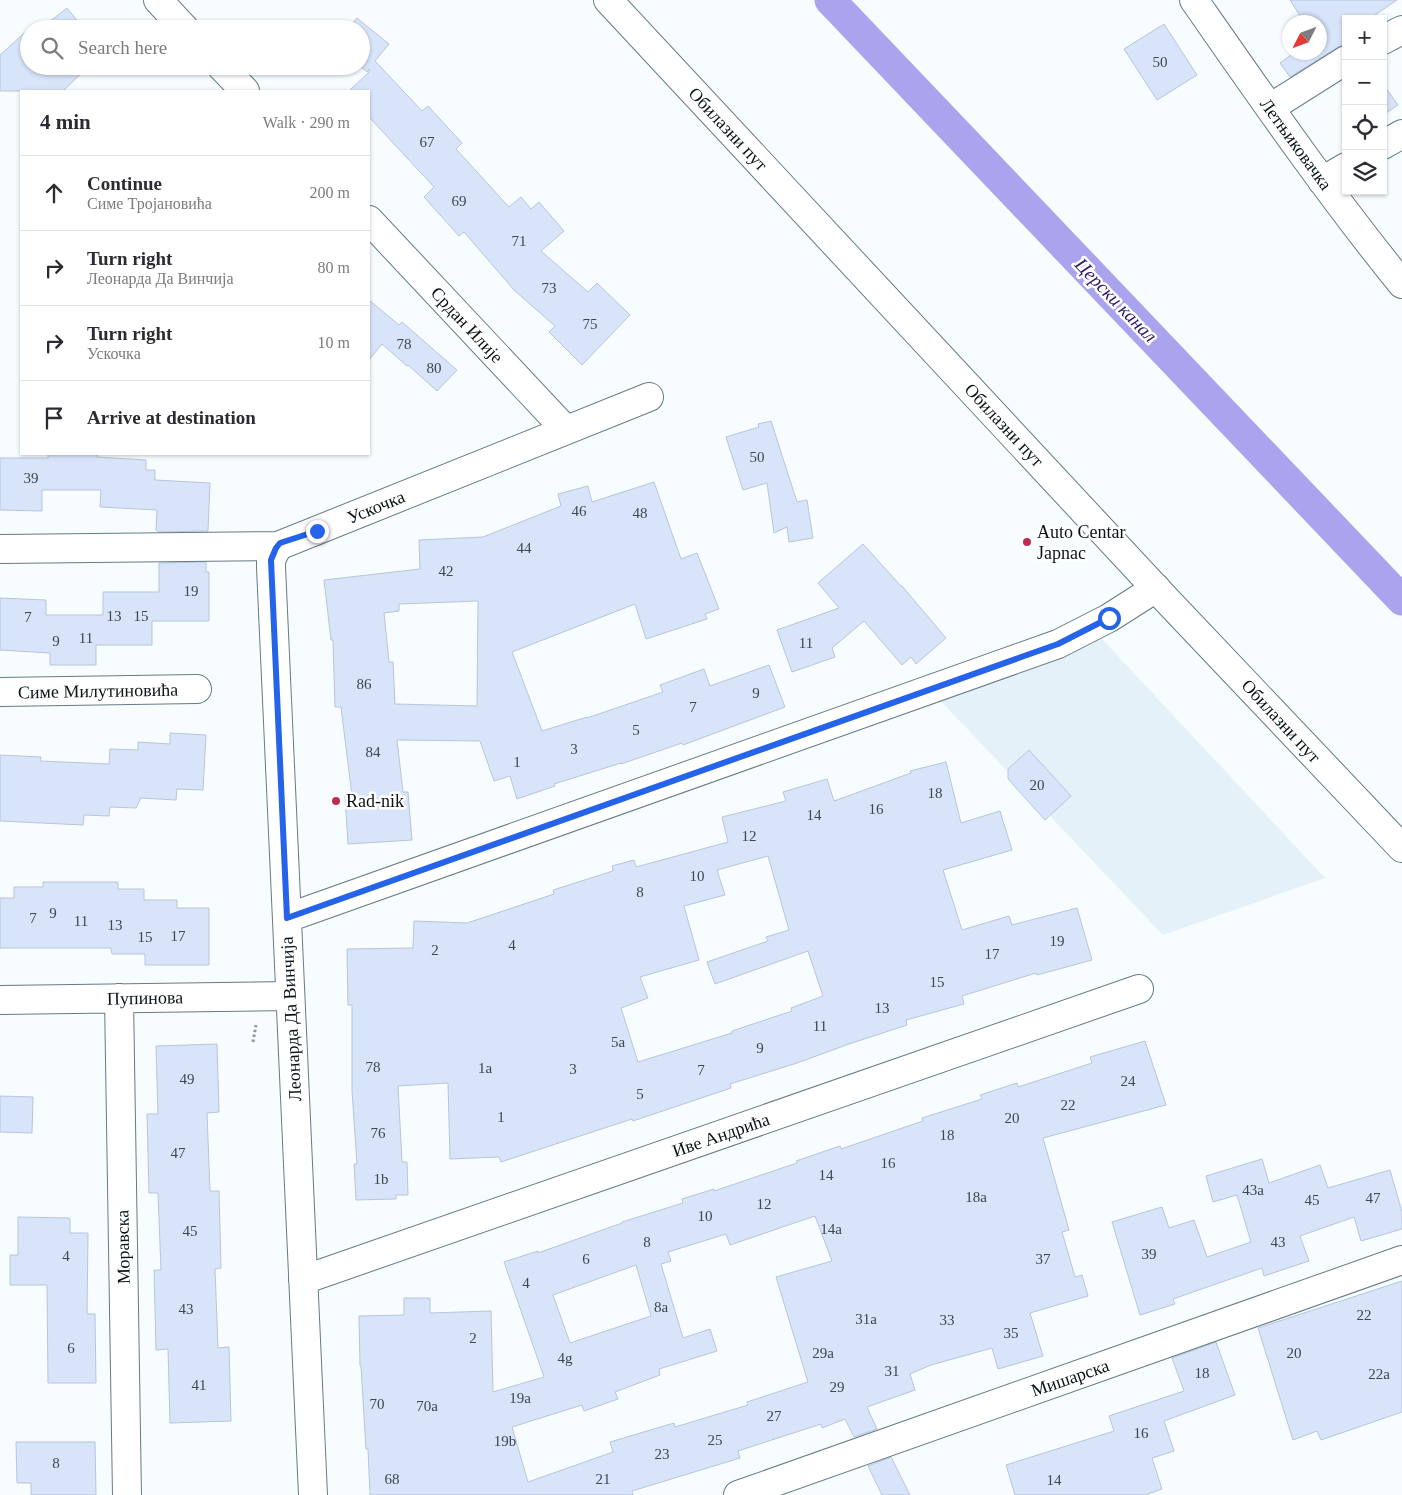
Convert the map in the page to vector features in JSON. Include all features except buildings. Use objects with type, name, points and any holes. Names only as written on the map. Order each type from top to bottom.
[{"type":"street","points":[[158,0],[177,20]]},
{"type":"street","name":"Обилазни пут","points":[[608,0],[1156,588],[1402,848]]},
{"type":"street","name":"Летњиковачка","points":[[1194,0],[1322,181],[1402,284]]},
{"type":"street","points":[[1387,38],[1402,30]]},
{"type":"street","points":[[1270,108],[1342,63]]},
{"type":"street","points":[[230,75],[244,90]]},
{"type":"street","points":[[1387,143],[1402,134]]},
{"type":"street","points":[[1322,181],[1342,169]]},
{"type":"street","name":"Срдан Илије","points":[[370,221],[566,430]]},
{"type":"street","name":"Ускочка","points":[[0,549],[278,546],[649,397]]},
{"type":"street","name":"Леонарда Да Винчија","points":[[278,546],[273,554],[271,567],[313,1495]]},
{"type":"street","points":[[287,918],[1058,644],[1109,618],[1156,588]]},
{"type":"street","name":"Симе Милутиновића","points":[[0,692],[197,689]]},
{"type":"street","name":"Иве Андрића","points":[[303,1280],[1139,989]]},
{"type":"street","name":"Пупинова","points":[[0,1000],[290,996]]},
{"type":"street","name":"Моравска","points":[[119,998],[127,1495]]},
{"type":"street","name":"Мишарска","points":[[738,1495],[1402,1260]]},
{"type":"shaded area","points":[[1102,639],[1325,878],[1163,935],[938,698]]},
{"type":"waterway","name":"Церски канал","points":[[830,0],[1402,600]]},
{"type":"place","name":"Auto Centar Japnac","points":[[1027,542]]},
{"type":"place","name":"Rad-nik","points":[[336,801]]},
{"type":"route","points":[[317,531],[280,543],[271,560],[287,918],[1058,644],[1109,618]]}]
